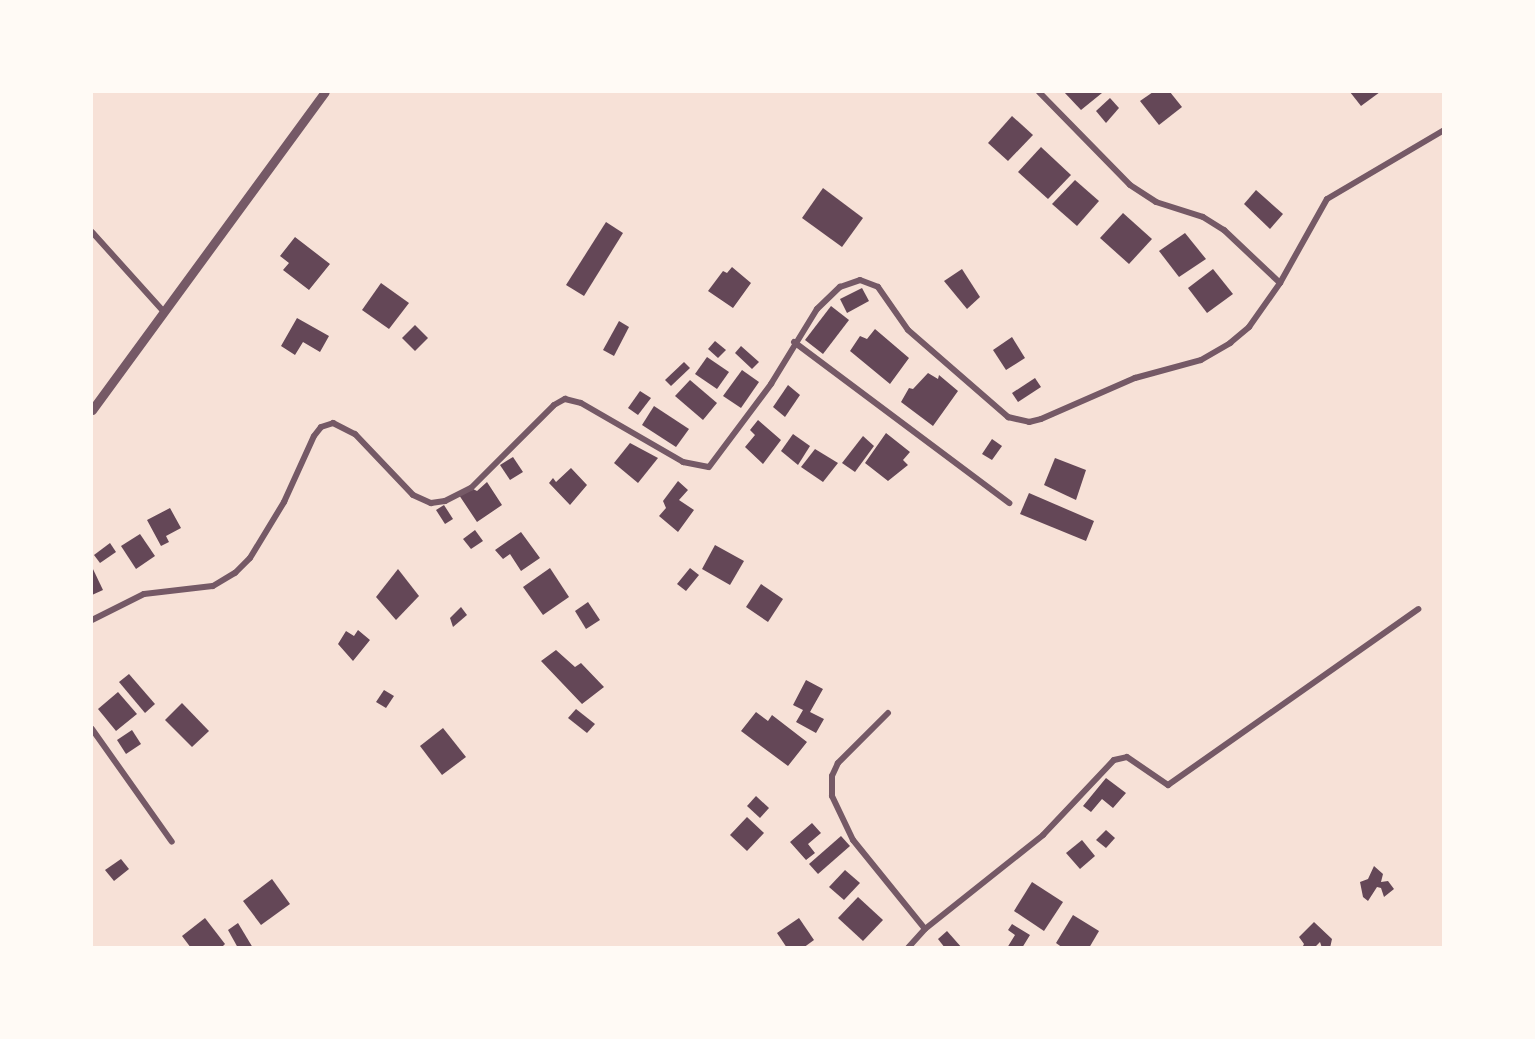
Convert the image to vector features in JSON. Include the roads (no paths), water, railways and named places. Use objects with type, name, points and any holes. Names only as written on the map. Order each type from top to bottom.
[{"type":"street","points":[[92,410],[325,92]]},
{"type":"street","points":[[1040,92],[1130,185],[1156,202],[1203,217],[1224,230],[1280,283]]},
{"type":"street","points":[[92,620],[144,594],[213,586],[235,573],[250,558],[284,502],[321,427],[333,423],[355,434],[413,495],[431,502],[445,501],[471,488],[554,405],[565,399],[581,403],[683,462],[709,466],[771,384],[794,342],[817,309],[840,287],[860,280],[869,281],[878,287],[908,330],[1008,417],[1029,422],[1135,378],[1168,372],[1201,360],[1249,327],[1280,283],[1327,200],[1443,130]]},
{"type":"street","points":[[92,232],[165,312]]},
{"type":"street","points":[[794,342],[1009,503]]},
{"type":"street","points":[[908,948],[925,929],[1043,835],[1114,760],[1127,758],[1168,785],[1418,609]]},
{"type":"street","points":[[888,713],[838,763],[832,776],[832,796],[865,858],[925,929]]},
{"type":"street","points":[[92,729],[172,842]]}]
